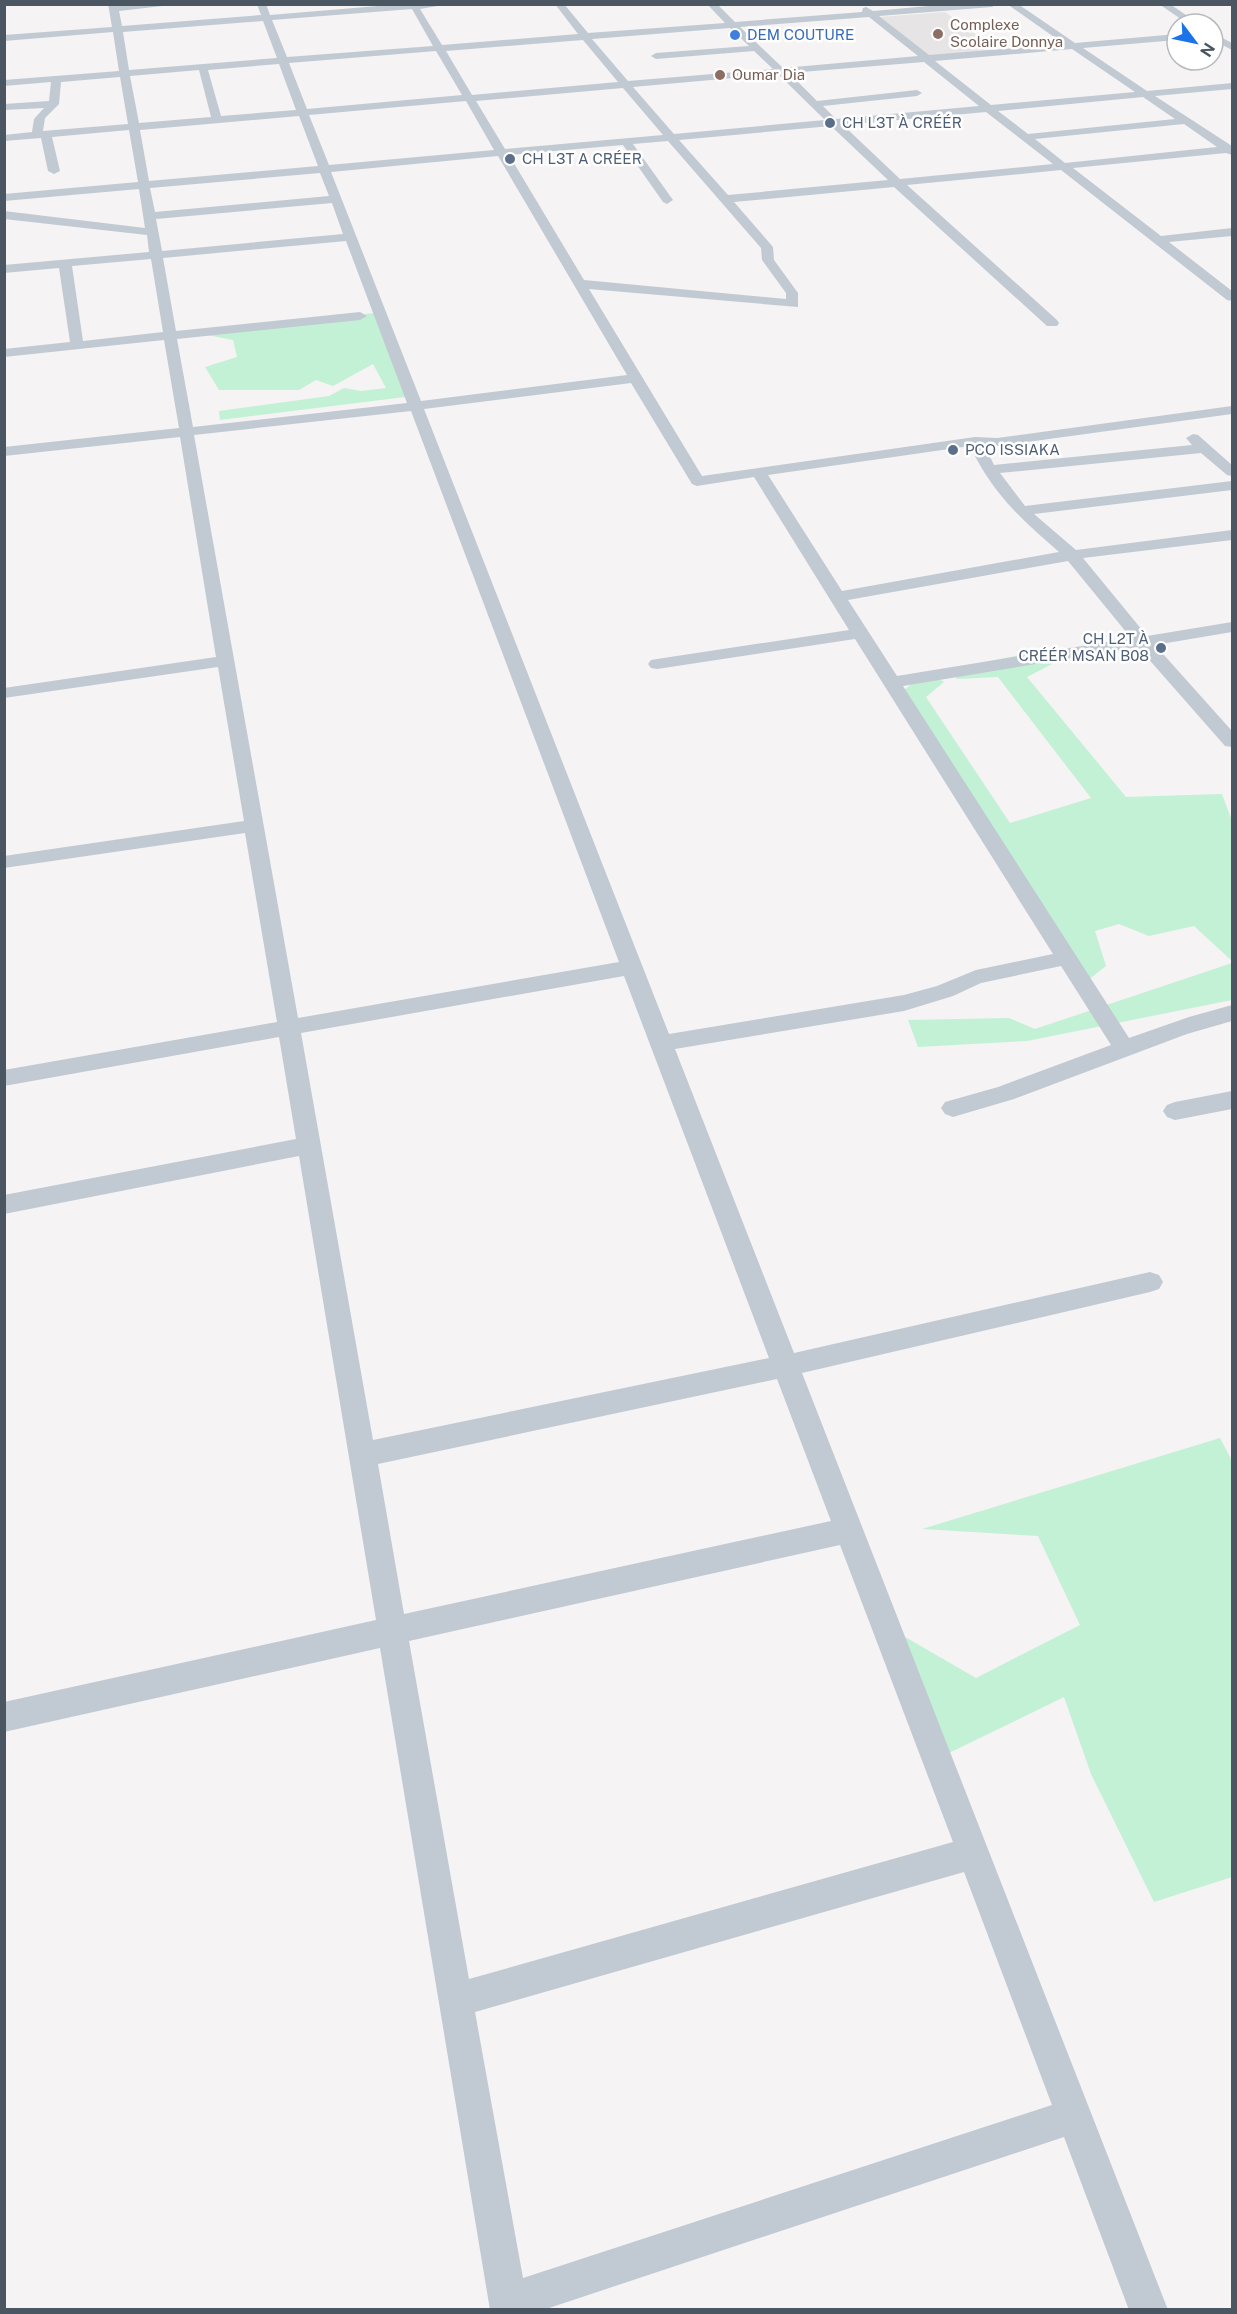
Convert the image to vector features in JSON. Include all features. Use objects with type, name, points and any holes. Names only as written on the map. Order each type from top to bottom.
[{"type":"street","points":[[4,38],[115,14],[176,4]]},
{"type":"street","points":[[115,14],[445,4]]},
{"type":"street","points":[[559,4],[609,73],[626,85],[767,247],[768,260],[792,293],[793,304],[581,284]]},
{"type":"street","points":[[711,4],[897,183],[1052,323]]},
{"type":"street","points":[[860,4],[988,108],[1233,297]]},
{"type":"street","points":[[4,83],[872,14],[931,7],[992,4]]},
{"type":"street","points":[[1011,4],[1231,150]]},
{"type":"street","points":[[414,6],[439,49],[466,83],[469,99],[698,481],[975,441],[997,442],[1233,410]]},
{"type":"street","points":[[263,11],[1149,2310]]},
{"type":"street","points":[[115,14],[508,2306],[1074,2116]]},
{"type":"street","points":[[4,138],[1165,38]]},
{"type":"street","points":[[656,56],[756,48]]},
{"type":"street","points":[[857,65],[866,73]]},
{"type":"street","points":[[203,68],[217,120]]},
{"type":"street","points":[[54,171],[38,120],[40,115],[54,104],[56,79]]},
{"type":"street","points":[[4,198],[836,124],[1233,86]]},
{"type":"street","points":[[884,88],[915,116]]},
{"type":"street","points":[[815,104],[917,93]]},
{"type":"street","points":[[4,107],[54,104]]},
{"type":"street","points":[[1026,137],[1186,121]]},
{"type":"street","points":[[626,142],[667,200]]},
{"type":"street","points":[[726,199],[1231,150]]},
{"type":"street","points":[[4,269],[66,263],[153,234],[336,199]]},
{"type":"street","points":[[4,215],[153,234],[350,237]]},
{"type":"street","points":[[1158,240],[1233,232]]},
{"type":"street","points":[[66,263],[77,345]]},
{"type":"street","points":[[4,353],[360,316]]},
{"type":"street","points":[[4,452],[416,406],[636,378]]},
{"type":"street","points":[[1171,419],[1233,472]]},
{"type":"street","points":[[975,441],[989,470],[1022,511],[1072,555],[1142,641],[1233,742]]},
{"type":"street","points":[[989,470],[1204,448]]},
{"type":"street","points":[[758,472],[1124,1048]]},
{"type":"street","points":[[1022,511],[1233,484]]},
{"type":"street","points":[[837,597],[1072,555],[1233,535]]},
{"type":"street","points":[[892,682],[1233,627]]},
{"type":"street","points":[[657,664],[861,633]]},
{"type":"street","points":[[4,693],[226,661]]},
{"type":"street","points":[[4,862],[254,826]]},
{"type":"street","points":[[661,1043],[904,1003],[945,991],[976,977],[1067,958]]},
{"type":"street","points":[[4,1078],[631,967]]},
{"type":"street","points":[[953,1108],[990,1099],[1124,1048],[1212,1017],[1233,1013]]},
{"type":"street","points":[[1175,1111],[1233,1100]]},
{"type":"street","points":[[4,1205],[309,1145]]},
{"type":"street","points":[[362,1455],[785,1366],[1150,1282]]},
{"type":"street","points":[[4,1717],[848,1530]]},
{"type":"street","points":[[455,2000],[973,1853]]},
{"type":"shaded area","name":"Complexe Scolaire Donnya","points":[[945,12],[998,51],[930,57],[880,17]]},
{"type":"green space","points":[[374,313],[405,397],[220,420],[219,411],[329,396],[344,388],[361,391],[386,388],[373,364],[333,386],[316,380],[299,390],[219,390],[205,367],[237,357],[233,340],[197,333]]},
{"type":"green space","points":[[1040,651],[1062,659],[1027,677],[1126,797],[1222,794],[1232,821],[1232,961],[1194,926],[1149,936],[1119,924],[1095,931],[1106,966],[1078,988],[902,692],[927,671],[944,682],[926,697],[1010,823],[1091,798],[998,677],[957,679],[950,669]]},
{"type":"green space","points":[[1232,963],[1232,1000],[1027,1041],[918,1047],[908,1020],[1009,1018],[1035,1029]]},
{"type":"green space","points":[[1220,1438],[1232,1461],[1232,1877],[1154,1902],[1091,1774],[1064,1697],[947,1754],[900,1634],[976,1678],[1080,1625],[1038,1536],[922,1529]]},
{"type":"place","name":"Complexe Scolaire Donnya","points":[[938,34]]},
{"type":"place","name":"DEM COUTURE","points":[[735,35]]},
{"type":"place","name":"Oumar Dia","points":[[720,75]]},
{"type":"place","name":"CH L3T À CRÉÉR","points":[[830,123]]},
{"type":"place","name":"CH L3T A CRÉER","points":[[510,159]]},
{"type":"place","name":"PCO ISSIAKA","points":[[953,450]]},
{"type":"place","name":"CH L2T À CRÉÉR MSAN B08","points":[[1161,648]]}]
